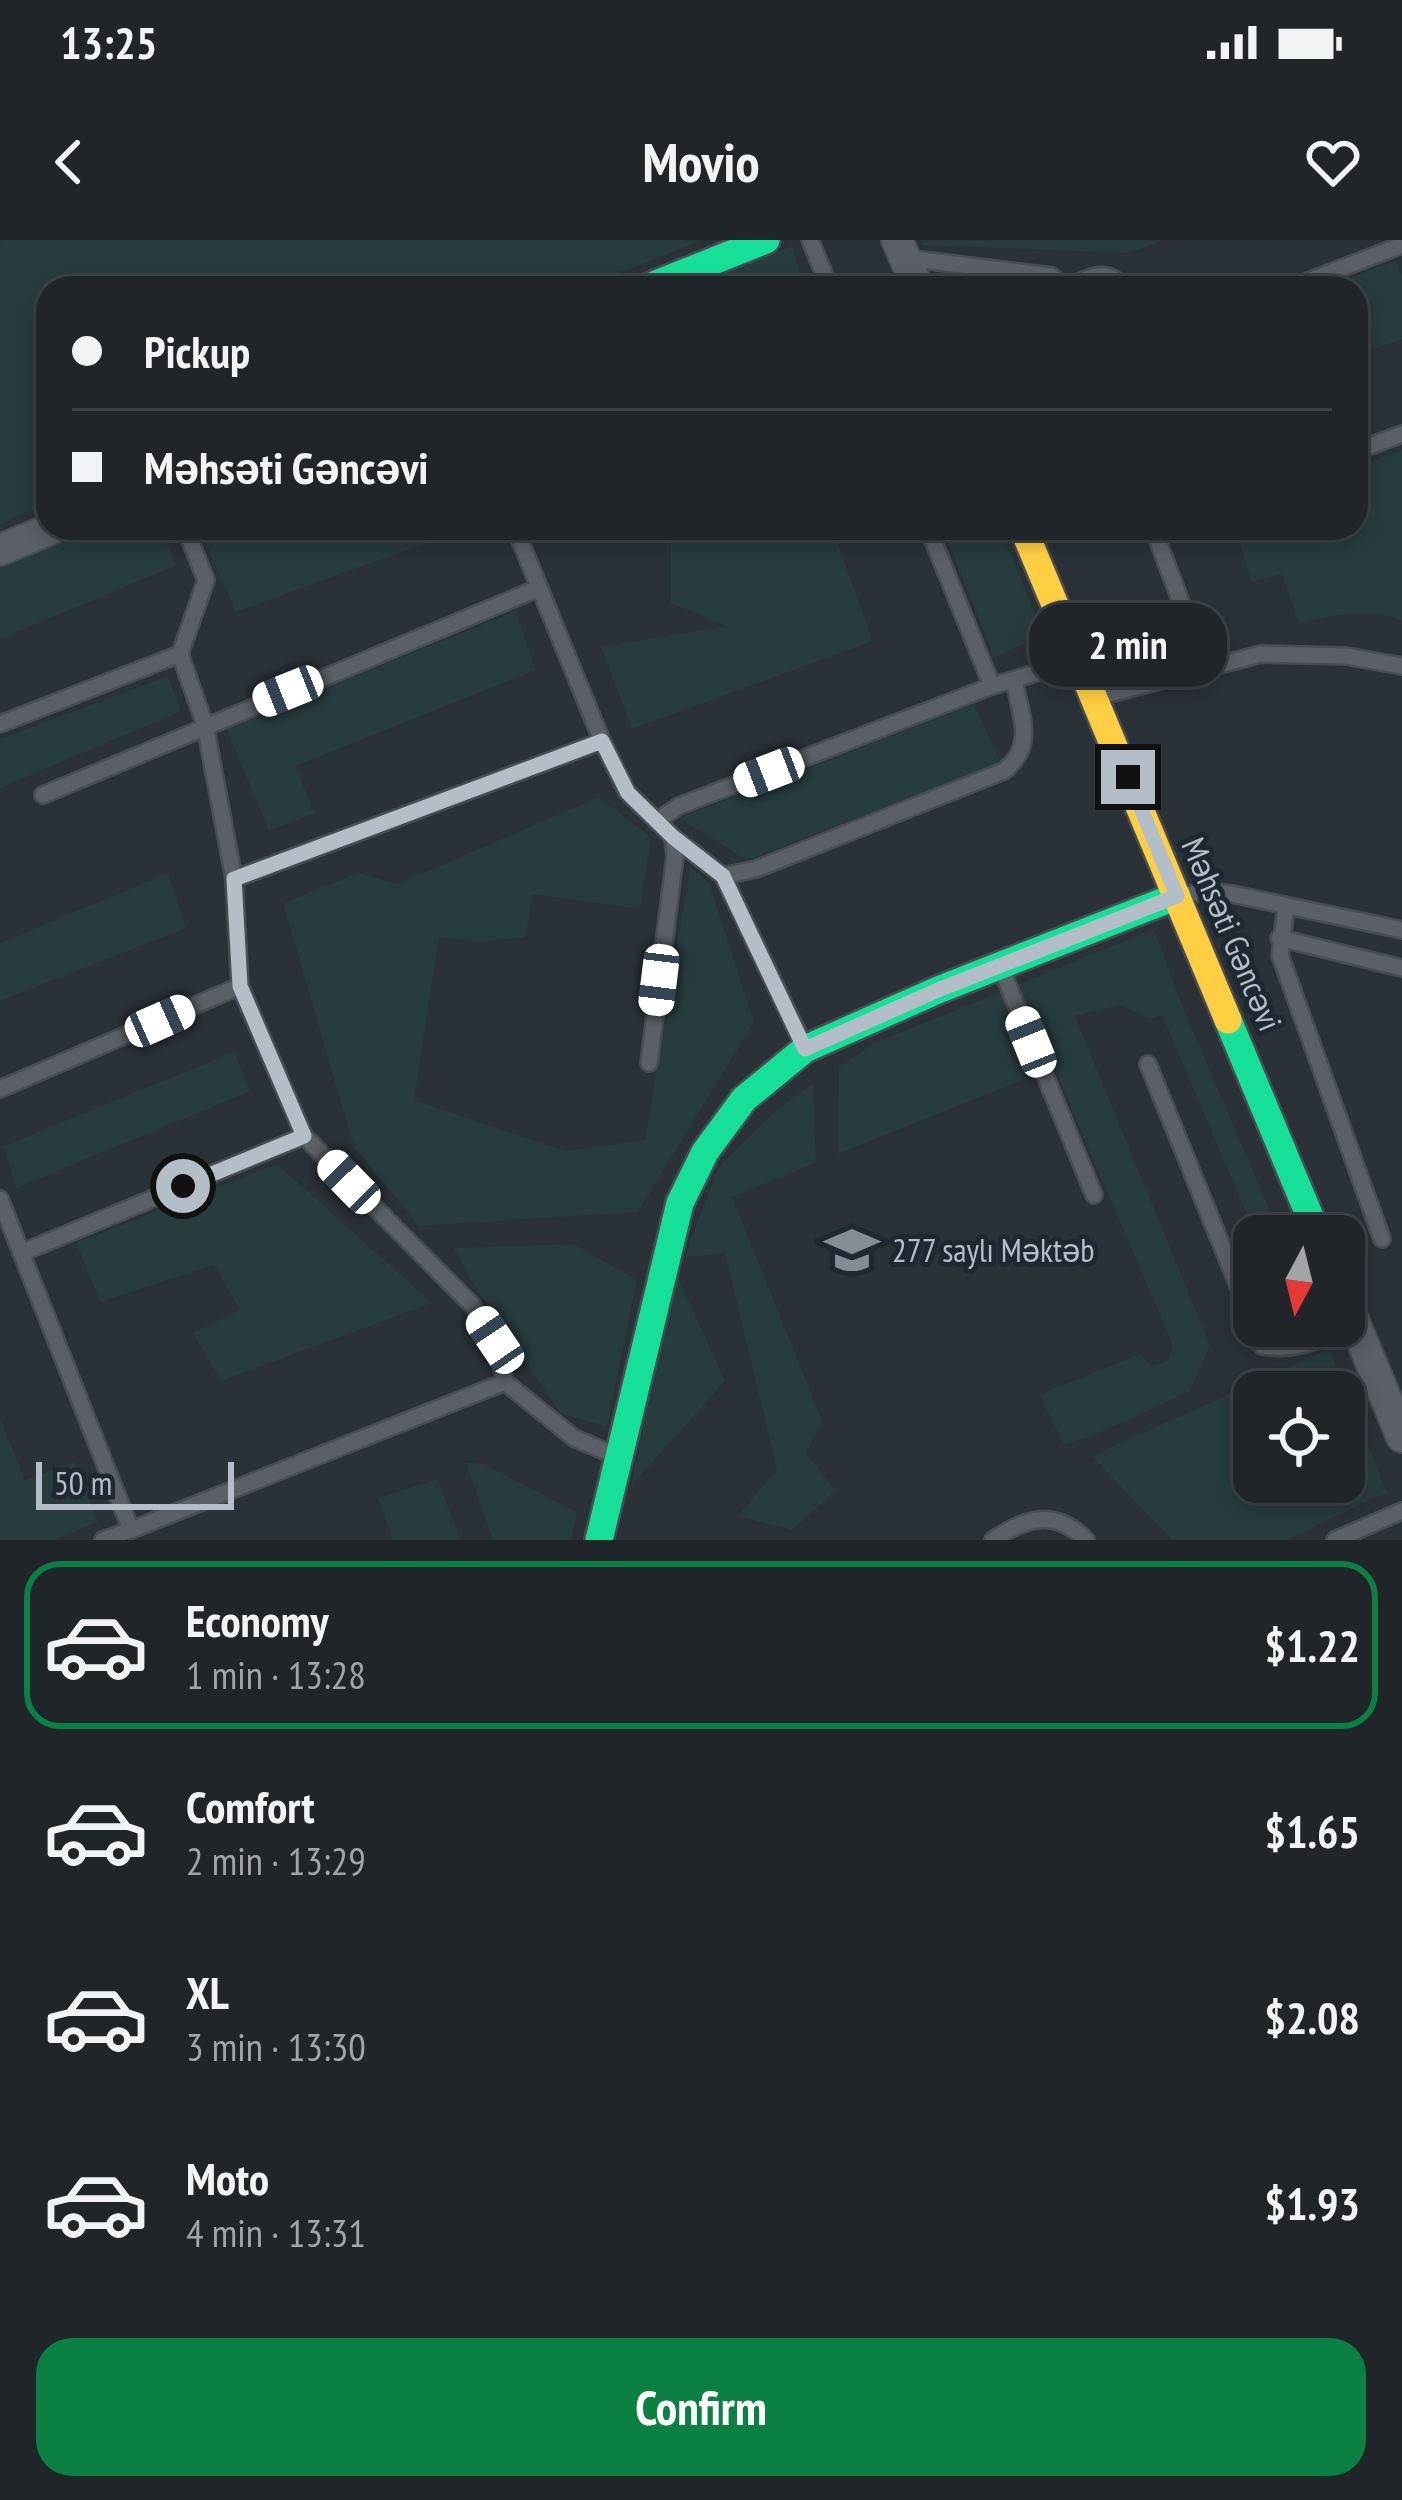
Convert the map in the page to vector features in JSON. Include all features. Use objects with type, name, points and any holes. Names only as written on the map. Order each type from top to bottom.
[{"type":"street","points":[[676,276],[766,240]]},
{"type":"street","points":[[0,550],[36,535]]},
{"type":"street","name":"Məhsəti Gəncəvi","points":[[1028,540],[1309,1215]]},
{"type":"street","points":[[599,1540],[680,1203],[705,1152],[744,1099],[805,1049],[1177,896]]},
{"type":"street","points":[[1365,1347],[1402,1437]]},
{"type":"lane","points":[[810,240],[825,276]]},
{"type":"lane","points":[[1321,276],[1402,245]]},
{"type":"lane","points":[[901,249],[1052,276]]},
{"type":"lane","points":[[1368,447],[1402,434]]},
{"type":"lane","points":[[190,540],[206,580],[180,654],[205,725],[234,879],[240,986],[304,1136],[472,1305],[495,1340],[505,1382],[574,1438],[616,1456]]},
{"type":"lane","points":[[520,540],[628,793],[723,876],[805,1049]]},
{"type":"lane","points":[[933,540],[992,686]]},
{"type":"lane","points":[[657,821],[680,806],[992,686],[1080,660],[1175,613],[1181,602],[1158,540]]},
{"type":"lane","points":[[43,795],[539,589]]},
{"type":"lane","points":[[0,724],[180,654]]},
{"type":"lane","points":[[1095,698],[1261,654],[1346,656],[1402,666]]},
{"type":"lane","points":[[723,876],[756,868],[1004,771],[1022,757],[1025,742],[1014,680]]},
{"type":"lane","points":[[234,879],[602,741]]},
{"type":"lane","points":[[649,1063],[675,856],[673,837]]},
{"type":"lane","points":[[1177,896],[1205,891],[1402,930]]},
{"type":"lane","points":[[1286,906],[1280,955],[1382,1239]]},
{"type":"lane","points":[[1280,938],[1402,968]]},
{"type":"lane","points":[[999,966],[1094,1195]]},
{"type":"lane","points":[[0,1089],[240,986]]},
{"type":"lane","points":[[1148,1064],[1233,1274]]},
{"type":"lane","points":[[21,1253],[304,1136]]},
{"type":"lane","points":[[0,1199],[131,1530]]},
{"type":"lane","points":[[103,1540],[505,1382]]},
{"type":"lane","points":[[1335,1540],[1402,1511]]},
{"type":"lane","points":[[993,1540],[1021,1521],[1040,1521],[1060,1522],[1086,1540]]},
{"type":"green space","points":[[702,240],[613,276],[36,276],[36,509],[0,524],[0,242]]},
{"type":"green space","points":[[920,240],[1164,240],[1128,253],[922,245]]},
{"type":"green space","points":[[792,246],[801,276],[718,276]]},
{"type":"green space","points":[[1396,261],[1402,276],[1402,339],[1368,352],[1368,276],[1355,276]]},
{"type":"green space","points":[[1402,450],[1402,621],[1364,613],[1299,623],[1282,574],[1251,582],[1239,540],[1368,540],[1368,463]]},
{"type":"green space","points":[[69,540],[165,540],[177,565],[0,639],[0,568]]},
{"type":"green space","points":[[204,540],[434,540],[236,612]]},
{"type":"green space","points":[[671,540],[836,540],[873,641],[632,729],[601,647],[727,626],[671,603]]},
{"type":"green space","points":[[948,540],[1005,540],[1044,636],[994,657]]},
{"type":"green space","points":[[516,611],[536,670],[295,766],[315,813],[269,831],[226,728]]},
{"type":"green space","points":[[168,676],[181,711],[0,788],[0,739]]},
{"type":"green space","points":[[974,704],[1001,763],[747,860],[679,818]]},
{"type":"green space","points":[[599,797],[651,837],[640,909],[532,894],[526,937],[480,942],[439,937],[414,1100],[565,1151],[645,1140],[690,867],[709,882],[754,1022],[638,1212],[419,1226],[354,1147],[283,903],[358,873],[398,884]]},
{"type":"green space","points":[[168,873],[186,928],[0,1001],[0,943]]},
{"type":"green space","points":[[1154,929],[1272,1215],[1247,1215],[1162,1015],[1150,1019],[1120,1005],[1075,1016],[1210,1345],[1190,1391],[1064,1445],[1039,1395],[1141,1354],[1151,1366],[1168,1361],[1173,1345],[1030,1012],[1004,1016],[1027,1078],[838,1154],[839,1067],[875,1043]]},
{"type":"green space","points":[[234,1052],[251,1091],[16,1188],[4,1146]]},
{"type":"green space","points":[[813,1083],[816,1163],[732,1197],[822,1420],[806,1454],[836,1490],[792,1530],[738,1516],[777,1469],[725,1254],[684,1257],[719,1166],[773,1113]]},
{"type":"green space","points":[[277,1164],[432,1303],[221,1381],[193,1333],[240,1310],[214,1265],[100,1302],[76,1243]]},
{"type":"green space","points":[[573,1244],[637,1280],[607,1427],[560,1413],[454,1248]]},
{"type":"green space","points":[[676,1273],[725,1381],[631,1486]]},
{"type":"green space","points":[[1329,1349],[1338,1371],[1280,1371]]},
{"type":"green space","points":[[1233,1392],[1233,1503],[1364,1503],[1286,1540],[1172,1540],[1092,1456]]},
{"type":"green space","points":[[0,1418],[25,1480],[74,1462],[98,1522],[54,1540],[0,1540]]},
{"type":"green space","points":[[1365,1438],[1387,1492],[1365,1502]]},
{"type":"green space","points":[[466,1463],[481,1463],[577,1512],[571,1540],[493,1540]]},
{"type":"green space","points":[[437,1479],[461,1540],[393,1540],[378,1498]]},
{"type":"traffic: fast","points":[[676,276],[766,240]]},
{"type":"traffic: fast","points":[[599,1540],[680,1203],[705,1152],[744,1099],[805,1049],[938,990],[1177,896]]},
{"type":"traffic: fast","points":[[1228,1020],[1309,1215]]},
{"type":"traffic: slow","points":[[1028,540],[1228,1020]]},
{"type":"place","name":"277 saylı Məktəb","points":[[852,1250]]},
{"type":"route","points":[[183,1186],[304,1136],[240,986],[234,879],[602,741],[628,793],[723,876],[805,1049],[938,990],[1177,896],[1128,777]]}]
